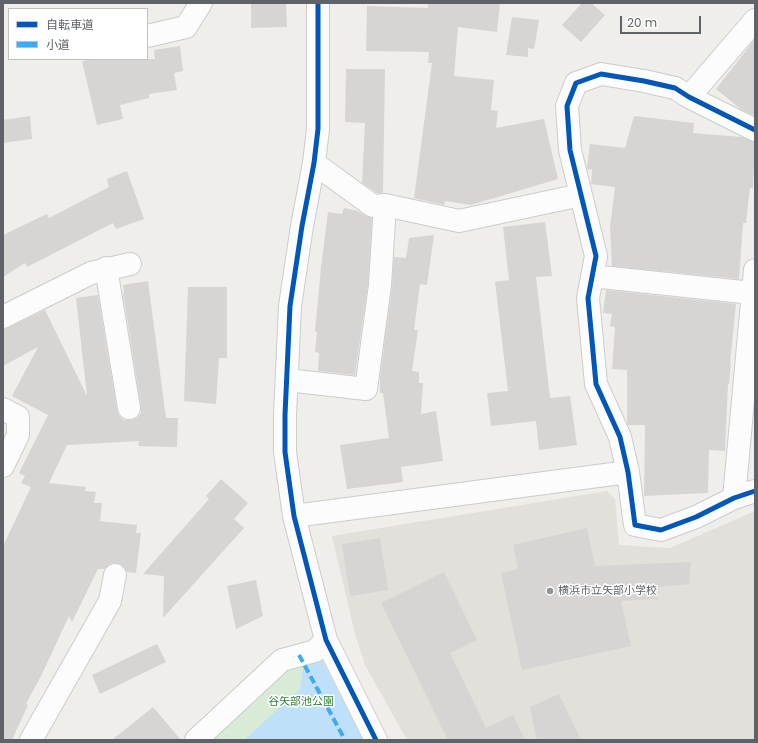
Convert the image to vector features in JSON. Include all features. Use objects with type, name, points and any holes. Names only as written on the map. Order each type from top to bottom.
[{"type":"street","points":[[148,36],[186,27],[201,3]]},
{"type":"street","points":[[318,3],[318,129],[314,163],[302,226],[290,306],[285,415],[285,452],[294,516],[326,640],[376,740]]},
{"type":"street","points":[[689,97],[755,20]]},
{"type":"street","points":[[755,130],[689,97],[675,88],[601,74],[576,83],[567,106],[570,150],[596,256],[588,298],[596,384],[620,437],[628,472],[635,525],[661,530],[696,517],[734,498],[755,491]]},
{"type":"street","points":[[314,163],[373,206],[385,205],[460,221],[581,196]]},
{"type":"street","points":[[287,380],[366,389],[380,285],[385,205]]},
{"type":"street","points":[[3,317],[91,273],[106,268],[130,264]]},
{"type":"street","points":[[106,268],[129,408]]},
{"type":"street","points":[[734,498],[755,270]]},
{"type":"street","points":[[592,276],[752,293]]},
{"type":"street","points":[[3,409],[18,417],[18,435],[3,466]]},
{"type":"street","points":[[294,516],[628,472]]},
{"type":"street","points":[[31,740],[110,601],[115,575]]},
{"type":"street","points":[[196,740],[282,660],[315,651],[326,640]]},
{"type":"shaded area","name":"横浜市立矢部小学校","points":[[607,491],[615,499],[619,545],[670,548],[755,511],[755,740],[407,740],[365,665],[355,634],[332,536]]},
{"type":"green space","name":"谷矢部池公園","points":[[321,658],[363,740],[206,740],[285,665]]},
{"type":"water","name":"谷矢部池公園","points":[[321,658],[363,740],[244,740],[300,689],[304,661]]},
{"type":"building","points":[[251,3],[286,3],[287,27],[251,28]]},
{"type":"building","points":[[428,3],[500,3],[497,32],[458,27],[454,76],[494,80],[491,110],[498,111],[496,128],[544,119],[558,179],[471,205],[445,201],[444,205],[414,198],[432,63],[428,63],[429,52],[366,51],[367,6],[428,8]]},
{"type":"building","points":[[582,3],[591,3],[605,15],[581,42],[562,25]]},
{"type":"building","points":[[512,17],[539,20],[534,49],[528,48],[528,57],[506,55]]},
{"type":"building","points":[[755,39],[755,116],[742,110],[716,89]]},
{"type":"building","points":[[180,46],[183,71],[174,73],[177,90],[149,94],[149,98],[120,105],[123,119],[97,125],[82,61],[155,59],[154,50]]},
{"type":"building","points":[[346,69],[385,69],[383,193],[377,193],[362,183],[365,123],[345,122]]},
{"type":"building","points":[[30,116],[32,139],[3,143],[3,120]]},
{"type":"building","points":[[634,116],[694,123],[693,133],[742,137],[755,142],[753,188],[750,188],[746,223],[743,223],[739,279],[612,266],[610,227],[615,187],[591,184],[592,169],[588,170],[587,167],[590,144],[625,148]]},
{"type":"building","points":[[127,171],[144,219],[116,229],[113,223],[27,267],[25,263],[3,277],[3,235],[47,214],[49,218],[109,187],[107,179]]},
{"type":"building","points":[[344,208],[358,211],[372,218],[368,284],[355,375],[318,371],[319,353],[315,352],[317,332],[315,331],[328,212],[342,214]]},
{"type":"building","points":[[545,222],[552,276],[536,277],[550,398],[570,396],[577,445],[539,450],[536,421],[491,426],[487,393],[508,391],[495,282],[509,280],[503,227]]},
{"type":"building","points":[[434,235],[427,285],[420,284],[414,330],[418,330],[412,371],[419,372],[419,383],[423,383],[421,414],[436,411],[443,461],[401,467],[403,482],[347,489],[340,445],[389,438],[383,393],[380,393],[380,377],[392,287],[394,257],[406,258],[409,238]]},
{"type":"building","points":[[148,281],[166,418],[178,418],[177,447],[138,446],[139,441],[67,445],[49,483],[86,487],[85,491],[96,492],[94,503],[102,503],[100,521],[137,525],[136,533],[141,533],[136,573],[127,572],[123,566],[117,563],[111,563],[104,569],[98,569],[72,622],[69,616],[42,674],[26,704],[28,705],[12,740],[3,740],[3,546],[31,487],[21,483],[25,476],[19,473],[48,415],[12,396],[38,347],[3,366],[3,330],[45,310],[87,396],[76,298],[98,295],[117,410],[119,416],[124,420],[137,418],[141,413],[141,406],[123,285]]},
{"type":"building","points":[[188,287],[227,287],[227,358],[219,358],[216,404],[184,401]]},
{"type":"building","points":[[606,290],[736,304],[728,384],[725,451],[709,450],[708,493],[644,496],[645,425],[628,425],[627,422],[627,370],[612,369],[615,327],[610,326],[612,314],[603,313]]},
{"type":"building","points":[[221,479],[248,503],[234,519],[244,528],[163,618],[164,576],[143,574],[209,499],[206,496]]},
{"type":"building","points":[[587,528],[595,566],[691,562],[689,584],[659,587],[658,599],[621,601],[631,646],[522,670],[501,573],[518,569],[513,545]]},
{"type":"building","points":[[380,538],[388,590],[350,596],[342,544]]},
{"type":"building","points":[[444,572],[477,640],[450,653],[486,728],[513,715],[525,740],[448,740],[381,603]]},
{"type":"building","points":[[256,580],[263,616],[236,629],[227,586]]},
{"type":"building","points":[[157,644],[166,662],[100,694],[92,675]]},
{"type":"building","points":[[559,694],[581,740],[537,740],[530,707]]},
{"type":"building","points":[[153,707],[181,740],[112,740]]},
{"type":"marked path","points":[[299,655],[345,740]]},
{"type":"cycle path","points":[[318,3],[318,129],[314,163],[302,226],[290,306],[285,415],[285,452],[294,516],[326,640],[376,740]]},
{"type":"cycle path","points":[[755,130],[689,97],[675,88],[601,74],[576,83],[567,106],[570,150],[596,256],[588,298],[596,384],[620,437],[628,472],[635,525],[661,530],[696,517],[734,498],[755,491]]},
{"type":"place","name":"横浜市立矢部小学校","points":[[550,591]]}]
